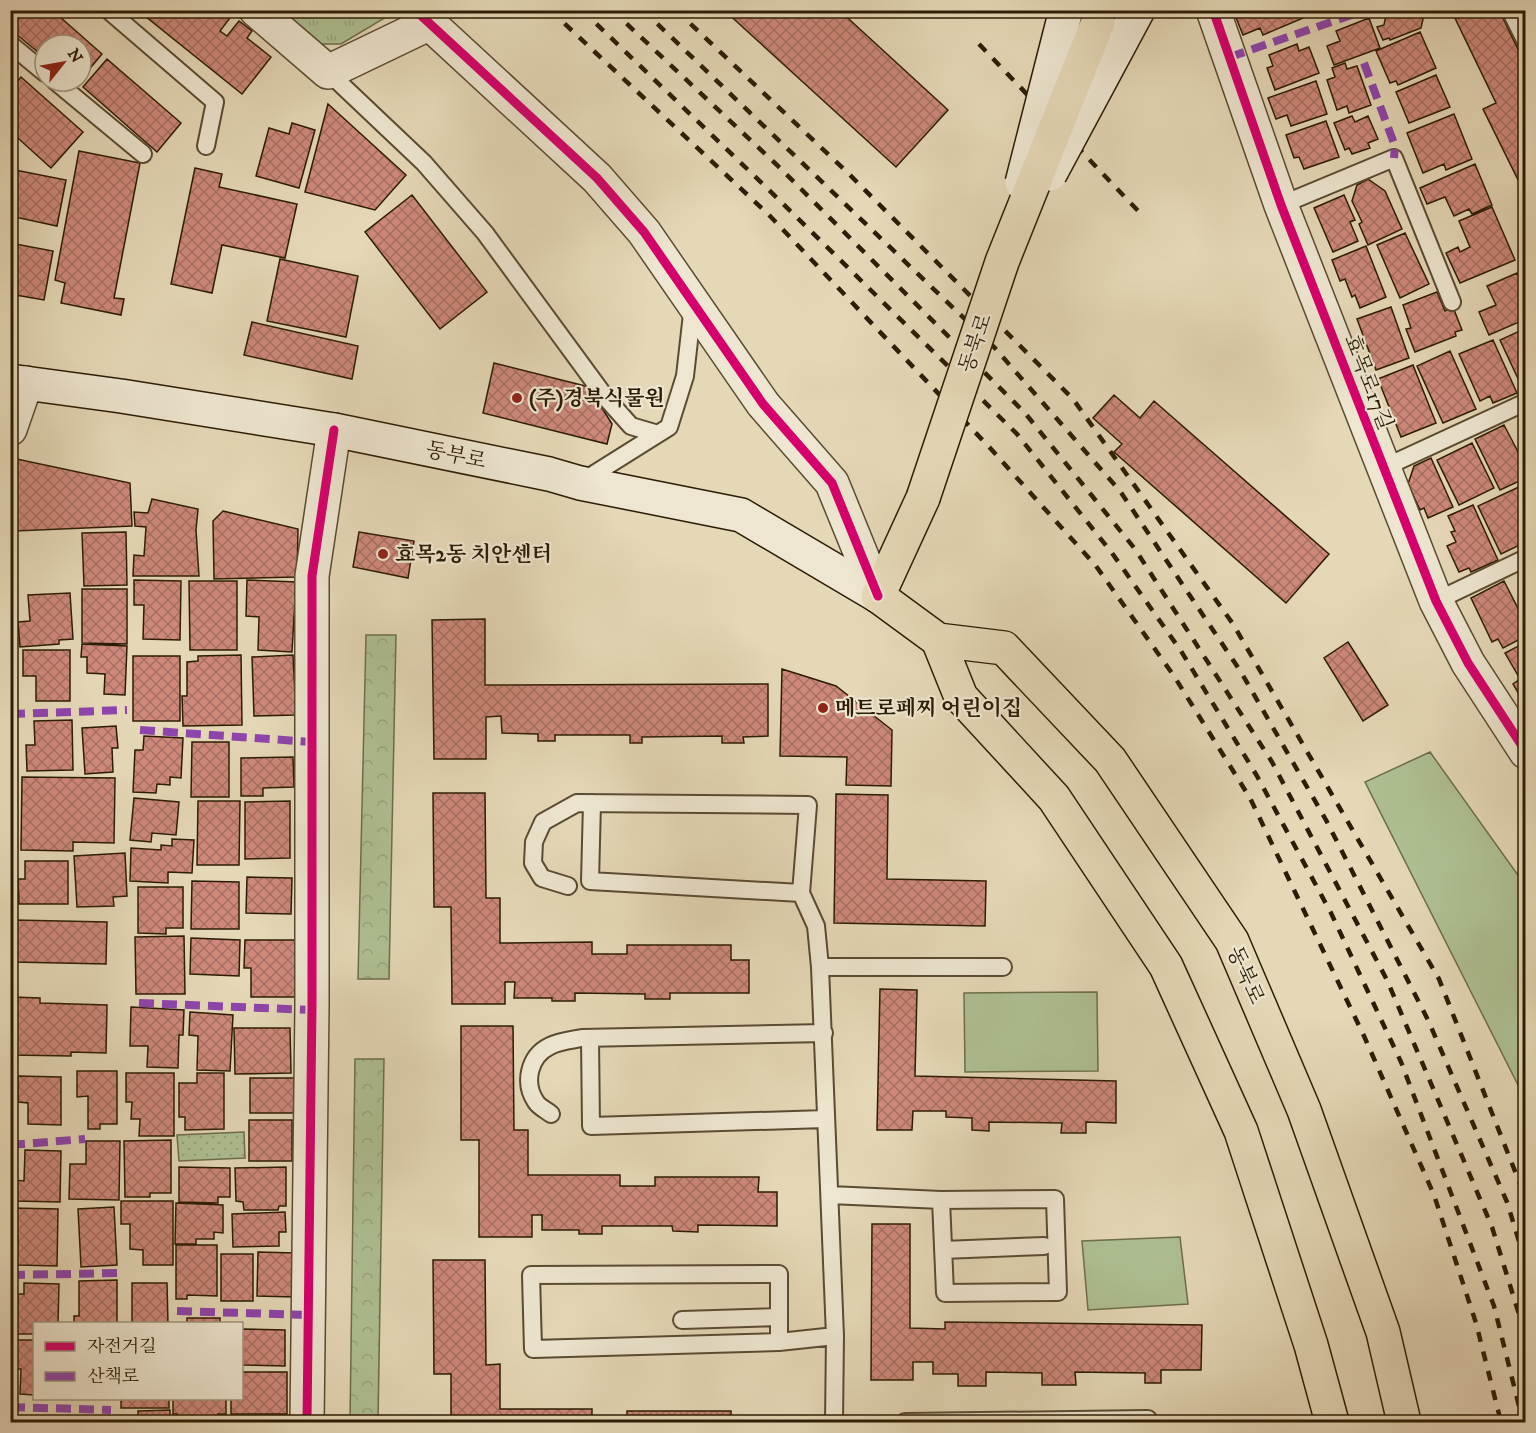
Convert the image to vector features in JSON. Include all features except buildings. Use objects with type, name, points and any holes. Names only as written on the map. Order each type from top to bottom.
[{"type":"main road","name":"동북로","points":[[1100,16],[1002,262],[923,498],[878,596],[938,640],[1004,648],[1110,760],[1232,941],[1304,1110],[1383,1332],[1404,1422]]},
{"type":"main road","points":[[938,640],[960,698],[1054,798],[1166,966],[1241,1131],[1311,1345],[1332,1422]]},
{"type":"street","points":[[256,10],[328,72],[422,17],[597,178],[644,232],[764,404],[832,483],[878,596]]},
{"type":"street","points":[[1002,262],[1066,10]]},
{"type":"street","points":[[1002,262],[1138,10]]},
{"type":"street","name":"효목로17길","points":[[1213,10],[1281,206],[1436,602],[1468,663],[1521,736]]},
{"type":"street","points":[[10,429],[18,382]]},
{"type":"street","name":"동부로","points":[[18,382],[334,430],[741,515],[878,596]]},
{"type":"street","points":[[307,1422],[312,1010],[312,576],[334,430]]},
{"type":"lane","points":[[108,10],[214,102],[206,146]]},
{"type":"lane","points":[[1510,10],[1526,42]]},
{"type":"lane","points":[[10,44],[33,63]]},
{"type":"lane","points":[[328,72],[424,163],[485,233],[606,398],[631,426],[658,434]]},
{"type":"lane","points":[[69,93],[143,154]]},
{"type":"lane","points":[[1281,206],[1394,158],[1452,302]]},
{"type":"lane","points":[[580,483],[669,427],[685,375],[693,301]]},
{"type":"lane","points":[[1383,468],[1526,402]]},
{"type":"lane","points":[[1436,602],[1526,558]]},
{"type":"lane","points":[[568,886],[542,878],[533,863],[534,842],[543,822],[577,803],[808,805],[801,893],[816,926],[820,967],[835,1336],[834,1422]]},
{"type":"lane","points":[[592,803],[590,881],[801,893]]},
{"type":"lane","points":[[820,967],[1003,967]]},
{"type":"lane","points":[[551,1114],[536,1104],[530,1089],[528,1071],[537,1056],[550,1046],[590,1038],[824,1033]]},
{"type":"lane","points":[[590,1038],[591,1126],[825,1119]]},
{"type":"lane","points":[[830,1195],[941,1200],[1055,1199],[1058,1292],[945,1293],[941,1200]]},
{"type":"lane","points":[[943,1250],[1044,1246]]},
{"type":"lane","points":[[779,1342],[779,1274],[531,1275],[533,1349],[779,1342],[835,1336]]},
{"type":"lane","points":[[682,1320],[779,1317]]},
{"type":"lane","points":[[905,1422],[1148,1419],[1148,1422]]},
{"type":"green space","points":[[381,10],[388,16],[341,44],[310,44],[272,11]]},
{"type":"green space","points":[[366,635],[396,635],[389,979],[358,979]]},
{"type":"green space","points":[[1430,752],[1525,885],[1526,1083],[1519,1087],[1365,782]]},
{"type":"green space","points":[[1097,992],[1098,1071],[965,1072],[964,993]]},
{"type":"green space","points":[[355,1059],[384,1059],[378,1422],[350,1422]]},
{"type":"green space","points":[[244,1132],[245,1158],[179,1161],[177,1135]]},
{"type":"green space","points":[[1180,1237],[1188,1304],[1088,1310],[1082,1241]]},
{"type":"railway","points":[[550,10],[769,215],[991,449],[1096,566],[1174,676],[1250,798],[1364,1036],[1434,1195],[1476,1323],[1501,1422]]},
{"type":"railway","points":[[582,10],[1017,434],[1112,553],[1181,651],[1257,776],[1331,913],[1401,1062],[1494,1306],[1523,1422]]},
{"type":"railway","points":[[612,10],[777,165],[1025,413],[1135,549],[1272,762],[1387,980],[1492,1227],[1526,1337]]},
{"type":"railway","points":[[643,10],[994,347],[1120,491],[1241,672],[1326,820],[1428,1020],[1507,1202],[1526,1264]]},
{"type":"railway","points":[[676,10],[849,174],[1073,399],[1233,624],[1439,979],[1526,1199]]},
{"type":"railway","points":[[979,44],[1144,217]]},
{"type":"marked path","points":[[1230,57],[1363,11]]},
{"type":"marked path","points":[[1364,63],[1395,146],[1394,158]]},
{"type":"marked path","points":[[10,714],[127,710]]},
{"type":"marked path","points":[[140,730],[312,742]]},
{"type":"marked path","points":[[139,1003],[312,1010]]},
{"type":"marked path","points":[[10,1145],[85,1139]]},
{"type":"marked path","points":[[10,1275],[123,1273]]},
{"type":"marked path","points":[[177,1311],[308,1315]]},
{"type":"marked path","points":[[10,1407],[111,1410]]},
{"type":"cycle path","points":[[415,10],[597,178],[644,232],[763,404],[832,483],[878,596]]},
{"type":"cycle path","points":[[1213,10],[1281,205],[1436,601],[1468,663],[1526,752]]},
{"type":"cycle path","points":[[307,1422],[312,1005],[312,576],[334,430]]},
{"type":"place","name":"(주)경북식물원","points":[[517,398]]},
{"type":"place","name":"효목2동 치안센터","points":[[383,554]]},
{"type":"place","name":"메트로페찌 어린이집","points":[[823,708]]}]
